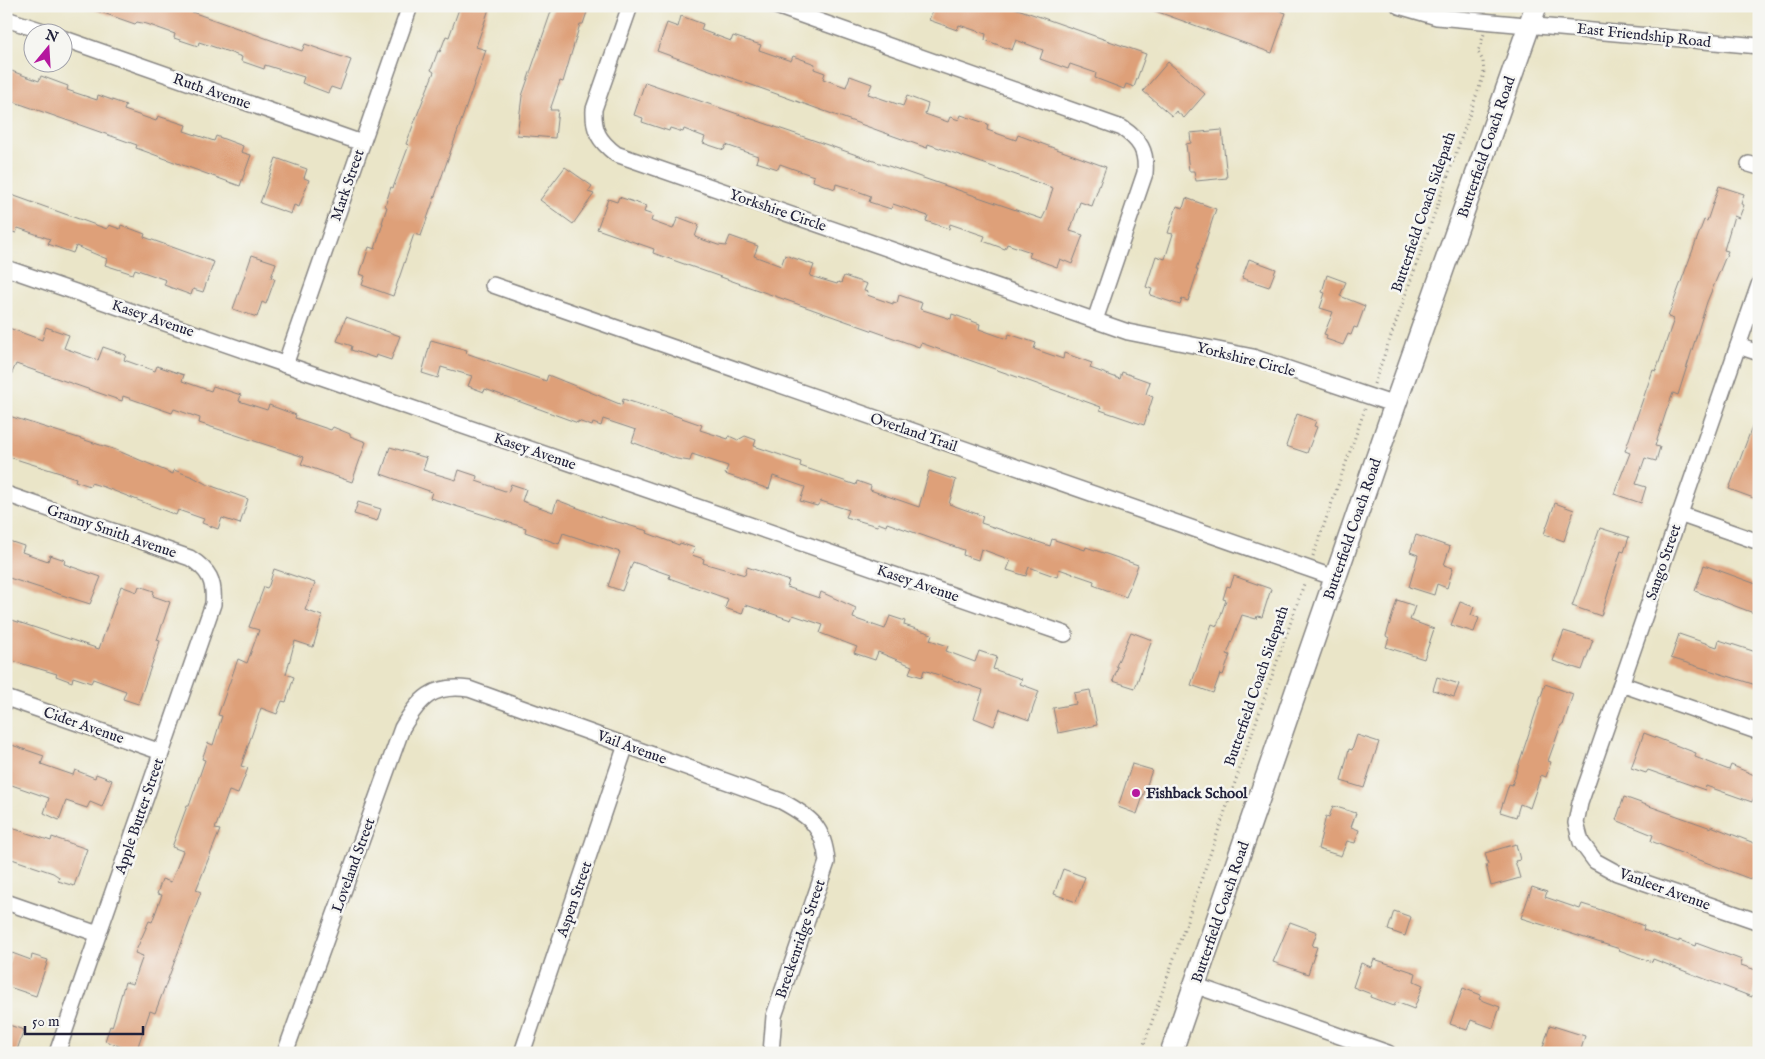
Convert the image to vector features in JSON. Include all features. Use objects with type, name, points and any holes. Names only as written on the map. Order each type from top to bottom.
[{"type":"main road","name":"Butterfield Coach Road","points":[[1171,1053],[1395,405],[1533,15]]},
{"type":"street","name":"Mark Street","points":[[285,365],[410,6]]},
{"type":"street","name":"Yorkshire Circle","points":[[630,6],[594,109],[593,123],[597,135],[616,154],[1095,320],[1156,339],[1252,357],[1395,405]]},
{"type":"street","points":[[776,6],[1122,128],[1134,136],[1142,146],[1146,159],[1145,173],[1095,320]]},
{"type":"street","name":"East Friendship Road","points":[[1399,6],[1437,17],[1533,15],[1759,46]]},
{"type":"street","points":[[6,19],[22,24]]},
{"type":"street","name":"Ruth Avenue","points":[[72,42],[362,143]]},
{"type":"street","name":"Kasey Avenue","points":[[6,268],[1065,634]]},
{"type":"street","name":"Overland Trail","points":[[493,285],[1335,578]]},
{"type":"street","name":"Sango Street","points":[[1581,842],[1576,823],[1580,802],[1759,285]]},
{"type":"street","points":[[1738,346],[1759,353]]},
{"type":"street","name":"Granny Smith Avenue","points":[[6,494],[190,558],[203,566],[212,578]]},
{"type":"street","points":[[1679,514],[1759,542]]},
{"type":"street","name":"Apple Butter Street","points":[[57,1053],[213,604],[212,578]]},
{"type":"street","points":[[1620,684],[1759,732]]},
{"type":"street","name":"Vail Avenue","points":[[438,690],[454,687],[469,689],[626,745],[781,801],[801,811],[818,827]]},
{"type":"street","name":"Loveland Street","points":[[286,1053],[402,728],[417,704],[438,690]]},
{"type":"street","name":"Cider Avenue","points":[[6,698],[161,752]]},
{"type":"street","name":"Aspen Street","points":[[522,1053],[626,745]]},
{"type":"street","name":"Breckenridge Street","points":[[771,1053],[774,1016],[827,862],[825,843],[818,827]]},
{"type":"street","name":"Vanleer Avenue","points":[[1581,842],[1595,860],[1617,873],[1759,922]]},
{"type":"street","points":[[6,902],[98,934]]},
{"type":"street","points":[[1194,985],[1388,1053]]},
{"type":"path","name":"Butterfield Coach Sidepath","points":[[1376,379],[1484,74],[1483,61],[1478,52]]},
{"type":"path","points":[[1311,563],[1364,412]]},
{"type":"path","name":"Butterfield Coach Sidepath","points":[[1141,1053],[1308,573]]},
{"type":"building","points":[[90,6],[175,6],[302,51],[305,44],[351,60],[340,90],[331,87],[328,93],[302,83],[304,77],[265,65],[264,69],[241,61],[242,57],[226,51],[199,42],[198,46],[174,38],[175,34],[147,24],[137,22],[135,24],[89,8]]},
{"type":"building","points":[[460,6],[490,6],[476,47],[486,50],[421,236],[414,234],[393,296],[362,285],[365,276],[360,274],[369,247],[375,249],[391,187],[393,188],[409,145],[406,144],[434,72],[431,70],[446,36],[449,37]]},
{"type":"building","points":[[553,6],[589,6],[583,24],[580,24],[563,82],[560,81],[550,110],[558,110],[555,138],[517,135],[522,96]]},
{"type":"building","points":[[934,6],[1009,6],[1146,54],[1134,87],[1126,84],[1124,89],[1095,78],[1096,73],[1070,64],[1068,69],[1040,59],[1043,50],[1016,40],[1012,50],[985,40],[986,34],[959,25],[957,30],[929,20]]},
{"type":"building","points":[[1147,6],[1267,6],[1286,13],[1272,53],[1147,8]]},
{"type":"building","points":[[681,16],[703,24],[701,30],[731,41],[733,36],[761,45],[759,50],[791,61],[793,56],[815,64],[814,69],[825,73],[823,79],[846,87],[850,76],[872,84],[868,94],[903,106],[907,96],[928,104],[925,114],[948,122],[950,117],[959,120],[961,115],[988,124],[987,130],[1016,140],[1018,135],[1106,167],[1092,206],[1080,202],[1070,231],[1083,235],[1072,264],[1060,259],[1057,267],[1029,257],[1031,252],[1007,244],[1005,249],[983,241],[985,236],[950,224],[949,229],[926,221],[928,216],[893,204],[891,209],[869,202],[871,196],[849,188],[836,184],[835,189],[813,181],[814,176],[780,164],[778,169],[756,162],[758,156],[726,145],[724,150],[703,143],[705,137],[684,129],[683,132],[670,128],[669,131],[642,122],[643,118],[634,115],[645,82],[1042,219],[1045,213],[1053,188],[928,144],[927,148],[657,51],[667,23],[678,27]]},
{"type":"building","points":[[1168,62],[1205,94],[1184,118],[1176,111],[1172,116],[1143,91]]},
{"type":"building","points":[[6,69],[39,81],[41,76],[68,86],[67,90],[97,100],[98,95],[126,105],[124,110],[156,121],[158,116],[186,125],[184,131],[214,141],[216,136],[243,146],[241,152],[251,155],[240,186],[136,148],[137,145],[6,99]]},
{"type":"building","points":[[1222,130],[1227,178],[1196,181],[1194,171],[1189,171],[1186,144],[1191,143],[1190,133]]},
{"type":"building","points":[[276,158],[307,169],[304,178],[309,180],[299,207],[294,205],[291,214],[260,203]]},
{"type":"building","points":[[565,167],[592,186],[588,192],[594,194],[573,224],[540,200]]},
{"type":"building","points":[[1719,186],[1744,194],[1741,204],[1744,205],[1739,218],[1734,216],[1724,250],[1728,251],[1707,302],[1678,395],[1673,393],[1666,412],[1655,446],[1660,447],[1656,461],[1645,458],[1636,484],[1646,487],[1641,503],[1614,494],[1630,453],[1625,451],[1653,370],[1656,371],[1674,319],[1668,317],[1704,220],[1707,221]]},
{"type":"building","points":[[6,193],[107,229],[109,225],[120,229],[121,225],[145,234],[144,237],[214,262],[203,292],[193,289],[191,295],[164,285],[166,280],[135,269],[133,274],[105,265],[107,259],[76,246],[73,253],[48,244],[50,239],[18,228],[16,233],[6,230]]},
{"type":"building","points":[[619,197],[646,206],[644,212],[653,215],[651,221],[673,229],[678,217],[699,225],[695,237],[726,246],[730,236],[758,246],[754,256],[781,266],[785,255],[814,265],[810,276],[837,284],[838,282],[841,283],[844,276],[867,284],[864,291],[868,292],[867,295],[893,304],[893,302],[897,303],[899,295],[922,303],[920,309],[951,319],[952,314],[980,324],[979,329],[1007,339],[1009,334],[1036,343],[1034,349],[1063,359],[1064,353],[1092,363],[1090,368],[1120,379],[1122,372],[1150,382],[1146,394],[1153,397],[1144,425],[1100,410],[1101,407],[921,343],[919,347],[653,253],[654,249],[597,229],[608,199],[617,202]]},
{"type":"building","points":[[1186,198],[1216,209],[1188,301],[1182,299],[1180,305],[1150,295],[1152,289],[1146,287],[1156,256],[1165,259],[1173,234],[1168,233],[1177,206],[1183,208]]},
{"type":"building","points":[[252,255],[276,263],[271,278],[275,279],[266,304],[262,302],[257,317],[233,309]]},
{"type":"building","points":[[1249,259],[1276,269],[1269,287],[1242,278]]},
{"type":"building","points":[[1327,275],[1346,282],[1340,296],[1365,306],[1357,328],[1354,327],[1351,335],[1348,334],[1343,345],[1326,339],[1327,335],[1324,334],[1333,312],[1320,308],[1325,293],[1322,292]]},
{"type":"building","points":[[346,317],[400,336],[391,360],[376,355],[375,358],[351,350],[352,346],[337,341]]},
{"type":"building","points":[[6,327],[42,340],[46,327],[69,335],[64,348],[98,360],[103,347],[126,355],[124,360],[155,371],[157,366],[184,375],[182,381],[211,391],[213,386],[241,395],[239,401],[267,410],[269,405],[296,415],[295,418],[331,430],[333,427],[350,434],[350,436],[366,442],[352,482],[301,464],[304,457],[199,423],[200,418],[174,409],[172,413],[123,396],[122,401],[16,364],[6,386]]},
{"type":"building","points":[[431,340],[467,350],[466,353],[546,381],[548,375],[622,405],[623,399],[676,416],[702,425],[700,430],[728,439],[729,436],[738,440],[745,436],[756,440],[754,446],[801,462],[800,466],[856,485],[857,481],[871,486],[870,490],[919,507],[929,471],[956,480],[949,504],[983,516],[981,523],[1050,546],[1052,539],[1085,550],[1086,547],[1138,565],[1126,597],[1093,585],[1094,581],[1059,569],[1057,577],[1029,567],[1026,576],[1007,570],[1011,560],[981,549],[978,560],[963,555],[964,550],[887,523],[886,526],[878,523],[877,526],[846,517],[849,510],[821,501],[817,506],[800,501],[805,487],[773,476],[769,489],[725,474],[728,466],[692,454],[690,461],[677,459],[632,442],[636,430],[603,419],[601,426],[593,423],[592,426],[578,421],[578,423],[485,389],[484,392],[468,386],[472,376],[441,367],[438,378],[422,373]]},
{"type":"building","points":[[1759,411],[1759,500],[1729,489]]},
{"type":"building","points":[[1297,414],[1316,421],[1314,426],[1317,427],[1307,453],[1286,446]]},
{"type":"building","points":[[6,415],[116,450],[173,474],[174,470],[248,499],[240,524],[222,518],[218,529],[202,523],[204,519],[178,510],[176,515],[104,487],[91,483],[90,486],[75,481],[76,478],[6,456]]},
{"type":"building","points":[[390,447],[427,458],[423,470],[456,480],[459,470],[477,476],[476,481],[508,492],[511,484],[526,489],[522,501],[553,512],[557,500],[604,518],[648,531],[647,533],[679,545],[680,543],[695,548],[692,555],[704,559],[703,563],[745,575],[747,567],[789,581],[787,587],[819,598],[821,592],[856,608],[853,618],[885,629],[890,616],[905,621],[904,625],[932,634],[930,640],[948,646],[946,651],[975,662],[979,651],[997,657],[993,669],[1022,679],[1020,684],[1039,691],[1029,720],[1000,709],[994,726],[974,718],[983,690],[924,670],[922,677],[909,673],[912,666],[878,652],[875,660],[854,653],[857,647],[820,633],[823,625],[793,615],[791,620],[745,605],[742,614],[725,608],[728,599],[669,578],[670,575],[633,562],[622,591],[608,586],[620,552],[563,533],[559,544],[525,532],[526,528],[430,498],[432,492],[381,474]]},
{"type":"building","points":[[358,502],[381,509],[377,521],[354,514]]},
{"type":"building","points":[[1555,503],[1574,510],[1564,541],[1544,534]]},
{"type":"building","points":[[1600,528],[1629,537],[1624,552],[1621,551],[1601,616],[1572,606]]},
{"type":"building","points":[[1416,535],[1450,547],[1444,565],[1453,568],[1447,588],[1437,584],[1434,595],[1409,587],[1418,555],[1410,552]]},
{"type":"building","points":[[6,540],[24,546],[22,552],[48,561],[50,555],[65,560],[64,564],[101,577],[90,604],[6,577]]},
{"type":"building","points":[[1704,565],[1756,584],[1759,587],[1759,615],[1695,591]]},
{"type":"building","points":[[274,569],[315,583],[305,610],[322,616],[317,634],[313,647],[295,641],[286,674],[294,677],[286,702],[282,701],[277,714],[261,708],[241,766],[248,768],[238,794],[229,791],[215,829],[220,830],[196,890],[201,892],[155,1013],[150,1011],[136,1052],[105,1041],[110,1026],[112,1027],[125,982],[133,984],[143,956],[135,953],[149,921],[152,922],[162,895],[157,894],[162,879],[171,882],[183,851],[172,847],[205,760],[202,759],[208,743],[213,745],[222,716],[218,715],[238,659],[247,663],[259,630],[249,627],[264,587],[267,588],[269,585]]},
{"type":"building","points":[[1234,576],[1271,589],[1262,617],[1257,616],[1256,619],[1242,615],[1227,654],[1230,655],[1223,675],[1220,674],[1213,693],[1191,685],[1212,624],[1217,626],[1226,600],[1223,599],[1227,586],[1230,587]]},
{"type":"building","points":[[121,586],[137,592],[139,586],[154,591],[153,596],[170,602],[157,640],[160,641],[138,704],[123,699],[126,691],[93,679],[91,683],[73,677],[72,682],[56,676],[57,674],[6,659],[6,618],[99,649]]},
{"type":"building","points":[[1397,600],[1415,606],[1410,620],[1434,629],[1424,659],[1386,647],[1389,638],[1386,636]]},
{"type":"building","points":[[1460,602],[1474,607],[1471,615],[1479,618],[1474,632],[1451,625]]},
{"type":"building","points":[[1564,631],[1593,640],[1582,670],[1553,661]]},
{"type":"building","points":[[1131,632],[1152,640],[1135,688],[1113,681],[1118,667],[1116,666]]},
{"type":"building","points":[[1679,634],[1717,647],[1719,640],[1759,653],[1759,686],[1671,658]]},
{"type":"building","points":[[1437,677],[1459,684],[1454,697],[1433,690]]},
{"type":"building","points":[[1545,684],[1573,694],[1548,761],[1551,762],[1546,777],[1541,775],[1530,808],[1520,804],[1516,817],[1500,812],[1509,784],[1512,785]]},
{"type":"building","points":[[1090,690],[1097,725],[1058,733],[1053,708],[1076,704],[1074,693]]},
{"type":"building","points":[[1644,733],[1696,753],[1695,757],[1729,770],[1731,765],[1759,777],[1759,785],[1752,802],[1706,786],[1705,790],[1648,770],[1646,773],[1631,768]]},
{"type":"building","points":[[1357,735],[1379,742],[1364,788],[1341,781],[1349,749],[1352,750]]},
{"type":"building","points":[[6,743],[44,756],[41,764],[73,775],[75,770],[95,778],[96,774],[112,780],[102,807],[90,802],[87,808],[66,801],[59,820],[44,813],[49,798],[6,783]]},
{"type":"building","name":"Fishback School","points":[[1132,764],[1152,770],[1137,814],[1118,807]]},
{"type":"building","points":[[1624,797],[1711,828],[1711,826],[1759,845],[1759,879],[1755,877],[1753,880],[1651,841],[1653,835],[1616,820]]},
{"type":"building","points":[[1333,806],[1356,813],[1351,827],[1359,830],[1355,843],[1347,841],[1341,856],[1318,849],[1326,816],[1329,817]]},
{"type":"building","points":[[6,826],[51,841],[52,837],[87,849],[74,886],[58,881],[59,877],[53,873],[6,857]]},
{"type":"building","points":[[1516,844],[1520,860],[1515,861],[1520,878],[1491,886],[1485,853]]},
{"type":"building","points":[[1063,869],[1085,877],[1076,902],[1054,894]]},
{"type":"building","points":[[1532,887],[1547,892],[1545,897],[1580,909],[1582,904],[1598,909],[1644,926],[1643,930],[1695,946],[1696,943],[1742,960],[1741,965],[1759,971],[1752,997],[1653,959],[1652,962],[1620,949],[1521,918]]},
{"type":"building","points":[[1394,911],[1411,917],[1405,936],[1388,930]]},
{"type":"building","points":[[1290,922],[1317,932],[1312,946],[1317,947],[1308,974],[1273,962]]},
{"type":"building","points":[[12,953],[31,960],[32,955],[48,960],[36,996],[6,986],[6,970]]},
{"type":"building","points":[[1374,959],[1416,973],[1414,981],[1423,985],[1414,1009],[1396,1002],[1394,1006],[1370,997],[1371,994],[1353,987],[1361,963],[1371,967]]},
{"type":"building","points":[[1463,988],[1481,995],[1479,999],[1500,1007],[1493,1028],[1471,1020],[1467,1030],[1450,1024]]},
{"type":"building","points":[[6,1024],[24,1030],[16,1053],[6,1053]]},
{"type":"building","points":[[1550,1025],[1585,1036],[1580,1053],[1541,1053]]},
{"type":"place","name":"Fishback School","points":[[1136,793]]}]
